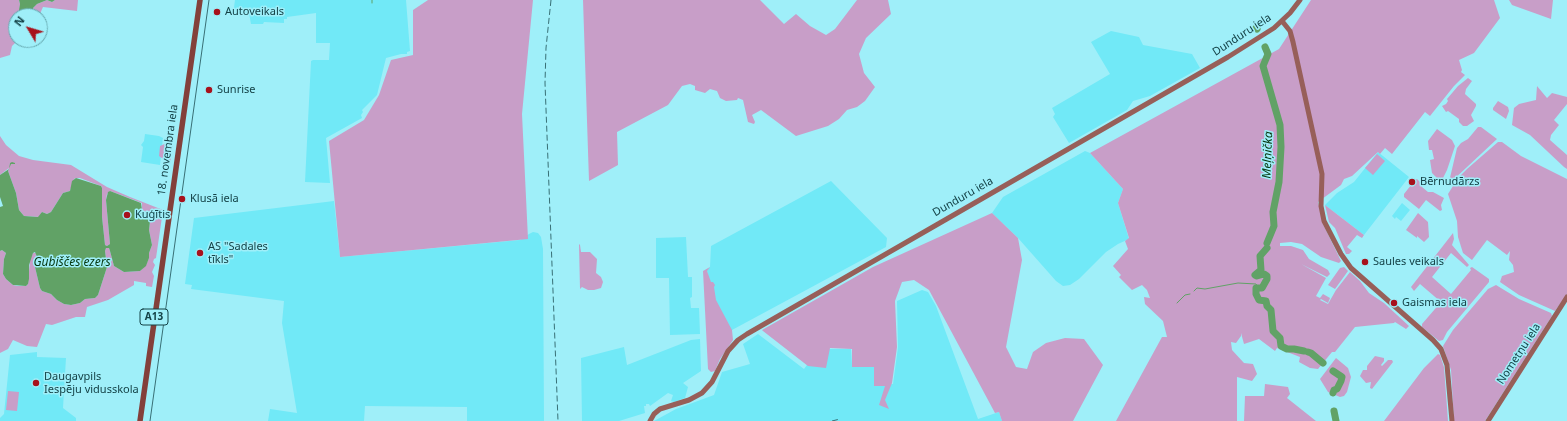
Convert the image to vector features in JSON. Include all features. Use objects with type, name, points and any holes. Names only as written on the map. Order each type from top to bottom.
[{"type":"main road","name":"18. novembra iela","points":[[140,421],[200,0]]},
{"type":"street","name":"Dunduru iela","points":[[650,421],[656,411],[689,400],[706,389],[712,382],[728,351],[738,340],[747,334],[1228,57],[1274,28],[1300,0]]},
{"type":"street","points":[[1282,21],[1290,31],[1293,42],[1320,166],[1322,184],[1321,206],[1324,220],[1343,258],[1351,268],[1433,340],[1441,349],[1447,365],[1452,421]]},
{"type":"street","name":"Nometņu iela","points":[[1488,421],[1567,297]]},
{"type":"shaded area","points":[[0,0],[19,0],[20,8],[8,8],[8,48],[12,48],[10,55],[0,58]]},
{"type":"shaded area","points":[[47,0],[52,2],[55,0],[78,0],[77,11],[43,7],[33,8],[37,4]]},
{"type":"shaded area","points":[[235,0],[406,0],[410,51],[407,52],[407,54],[386,58],[377,95],[362,110],[362,118],[326,138],[330,183],[305,182],[311,61],[329,60],[330,43],[316,43],[316,13],[287,17],[287,19],[284,19],[284,23],[264,22],[263,24],[251,24],[249,13],[233,15]]},
{"type":"shaded area","points":[[428,0],[533,0],[522,114],[528,239],[340,257],[329,141],[364,120],[379,95],[391,60],[413,55],[413,10]]},
{"type":"shaded area","points":[[583,0],[760,0],[784,24],[796,14],[810,26],[826,35],[835,29],[857,0],[888,0],[891,14],[866,38],[859,54],[864,73],[875,87],[865,101],[857,107],[847,110],[839,119],[828,126],[796,136],[761,110],[752,115],[755,122],[754,124],[748,122],[743,100],[738,98],[737,100],[726,101],[720,98],[717,91],[710,89],[705,93],[695,90],[695,86],[690,84],[682,86],[668,105],[617,132],[618,165],[589,181]]},
{"type":"shaded area","points":[[1311,0],[1494,0],[1500,18],[1474,53],[1459,60],[1462,70],[1461,72],[1465,75],[1454,86],[1430,116],[1425,112],[1392,154],[1385,148],[1380,154],[1378,152],[1352,176],[1344,179],[1341,185],[1318,202],[1323,224],[1341,261],[1339,263],[1321,257],[1302,244],[1291,242],[1280,243],[1280,246],[1291,246],[1303,250],[1309,259],[1328,270],[1330,274],[1327,277],[1301,264],[1326,278],[1316,296],[1320,298],[1323,294],[1330,298],[1328,303],[1321,299],[1320,300],[1328,304],[1336,290],[1350,272],[1360,281],[1369,293],[1384,303],[1409,326],[1406,329],[1395,322],[1355,327],[1335,352],[1332,352],[1318,369],[1310,368],[1299,362],[1300,357],[1277,348],[1275,351],[1259,339],[1244,344],[1241,333],[1241,336],[1236,343],[1231,342],[1232,350],[1244,363],[1253,364],[1257,374],[1252,381],[1237,377],[1237,421],[1116,421],[1162,337],[1167,337],[1163,321],[1145,304],[1144,297],[1150,298],[1147,290],[1142,285],[1132,290],[1119,277],[1121,275],[1113,266],[1128,249],[1125,241],[1129,238],[1118,203],[1123,189],[1090,153],[1279,49]]},
{"type":"shaded area","points":[[1509,0],[1553,0],[1551,19],[1512,5]]},
{"type":"shaded area","points":[[1111,31],[1139,37],[1143,45],[1192,54],[1200,68],[1150,96],[1133,101],[1127,110],[1069,143],[1053,117],[1055,114],[1052,108],[1110,74],[1091,42]]},
{"type":"shaded area","points":[[1468,78],[1472,81],[1466,89],[1465,94],[1476,104],[1476,106],[1471,115],[1474,121],[1467,126],[1463,126],[1459,122],[1459,119],[1448,111],[1446,112],[1442,106],[1446,104],[1448,101],[1447,99],[1458,86]]},
{"type":"shaded area","points":[[1537,86],[1547,98],[1552,93],[1567,97],[1567,104],[1554,120],[1559,125],[1551,135],[1550,140],[1567,155],[1567,169],[1530,135],[1512,125],[1514,108],[1519,104],[1536,100]]},
{"type":"shaded area","points":[[1498,101],[1508,107],[1509,111],[1506,119],[1493,110]]},
{"type":"shaded area","points":[[1478,127],[1481,127],[1497,139],[1451,182],[1449,182],[1457,148],[1461,143],[1468,139]]},
{"type":"shaded area","points":[[1437,129],[1452,140],[1455,146],[1447,170],[1441,182],[1432,173],[1430,160],[1434,159],[1432,150],[1429,150],[1428,141]]},
{"type":"shaded area","points":[[145,134],[163,138],[160,165],[141,162],[143,147],[141,145],[144,141]]},
{"type":"shaded area","points":[[0,136],[6,145],[19,156],[33,160],[71,165],[107,187],[163,210],[156,258],[153,262],[155,265],[152,272],[154,276],[152,287],[146,286],[146,283],[134,281],[134,285],[108,300],[87,307],[85,317],[76,317],[52,325],[46,324],[37,347],[27,346],[13,340],[8,349],[0,353],[0,251],[2,250],[6,253],[3,274],[13,285],[17,286],[26,286],[28,284],[30,259],[33,253],[36,253],[35,267],[42,291],[51,294],[64,304],[71,305],[80,303],[85,299],[95,298],[98,295],[107,267],[106,248],[109,248],[114,266],[124,272],[140,271],[146,265],[152,245],[149,230],[150,221],[148,215],[142,210],[142,203],[110,191],[107,194],[106,200],[110,244],[107,246],[105,245],[102,217],[102,188],[101,186],[80,178],[74,179],[70,191],[63,193],[51,212],[47,214],[42,212],[39,217],[24,216],[19,210],[16,193],[8,171],[9,168],[0,175]]},
{"type":"shaded area","points":[[173,142],[170,164],[159,156],[160,146]]},
{"type":"shaded area","points":[[1498,142],[1502,142],[1521,156],[1567,179],[1567,294],[1555,311],[1519,295],[1500,282],[1502,276],[1514,272],[1513,265],[1509,260],[1510,251],[1507,255],[1487,240],[1472,260],[1463,253],[1458,237],[1457,221],[1448,194],[1458,178]]},
{"type":"shaded area","points":[[1085,151],[1090,153],[1123,189],[1118,203],[1129,239],[1106,252],[1079,279],[1070,285],[1063,286],[1056,281],[1018,238],[992,213],[1003,197]]},
{"type":"shaded area","points":[[1378,152],[1409,177],[1364,235],[1325,205],[1337,193],[1354,182]]},
{"type":"shaded area","points":[[1377,154],[1385,161],[1373,175],[1365,168]]},
{"type":"shaded area","points":[[1417,179],[1422,187],[1428,192],[1433,192],[1444,198],[1441,205],[1442,210],[1440,211],[1426,200],[1419,209],[1404,197],[1404,194]]},
{"type":"shaded area","points":[[831,181],[887,238],[886,247],[732,330],[711,368],[707,270],[710,267],[711,246]]},
{"type":"shaded area","points":[[334,201],[340,257],[520,240],[533,232],[538,233],[541,237],[543,249],[544,421],[467,421],[467,407],[365,406],[364,421],[268,421],[270,409],[297,413],[282,323],[284,301],[191,289],[192,285],[185,284],[194,218]]},
{"type":"shaded area","points":[[1402,203],[1410,210],[1401,221],[1392,216]]},
{"type":"shaded area","points":[[1325,205],[1364,235],[1362,238],[1357,235],[1347,247],[1352,251],[1349,254],[1346,254],[1335,228],[1329,222]]},
{"type":"shaded area","points":[[992,213],[1018,238],[1022,260],[1006,347],[1016,367],[1027,369],[1033,352],[1046,343],[1065,338],[1084,339],[1103,365],[1073,421],[1002,421],[999,412],[995,413],[929,290],[914,280],[902,282],[895,301],[897,347],[892,383],[885,400],[889,409],[879,405],[885,386],[874,386],[874,367],[852,367],[852,349],[830,348],[826,368],[808,366],[762,330],[873,267]]},
{"type":"shaded area","points":[[1418,213],[1428,222],[1429,237],[1424,242],[1406,230]]},
{"type":"shaded area","points":[[1453,233],[1454,239],[1452,245],[1469,265],[1467,267],[1451,253],[1432,277],[1451,294],[1472,267],[1489,279],[1489,282],[1447,332],[1443,340],[1439,341],[1422,327],[1422,324],[1441,302],[1420,284],[1414,291],[1411,287]]},
{"type":"shaded area","points":[[686,237],[688,277],[692,277],[692,297],[690,298],[691,308],[699,308],[700,334],[670,335],[669,278],[656,278],[656,238]]},
{"type":"shaded area","points":[[579,244],[581,252],[590,252],[597,259],[596,273],[601,277],[603,282],[601,288],[588,290],[582,287],[580,289]]},
{"type":"shaded area","points":[[710,267],[707,271],[711,282],[715,285],[716,300],[732,330],[733,340],[720,359],[715,371],[711,372],[708,369],[703,271]]},
{"type":"shaded area","points":[[1344,267],[1348,271],[1335,289],[1328,285],[1340,268]]},
{"type":"shaded area","points":[[1496,285],[1519,299],[1551,313],[1552,316],[1485,421],[1454,421],[1451,370],[1443,346],[1453,330],[1488,289]]},
{"type":"shaded area","points":[[922,290],[928,292],[936,306],[978,419],[999,412],[1002,421],[654,421],[676,409],[714,395],[722,372],[750,364],[743,344],[758,334],[804,369],[819,349],[851,349],[852,365],[876,364],[876,385],[893,384],[898,347],[897,301]]},
{"type":"shaded area","points":[[700,339],[701,371],[683,383],[688,387],[685,398],[674,402],[671,401],[673,395],[668,393],[650,406],[649,404],[646,404],[646,406],[644,406],[645,413],[619,421],[582,421],[581,358],[624,347],[627,365],[691,340]]},
{"type":"shaded area","name":"Daugavpils Iespēju vidusskola","points":[[37,352],[37,357],[66,358],[63,408],[76,418],[76,421],[0,421],[0,418],[4,414],[10,355]]},
{"type":"shaded area","points":[[1438,354],[1440,355],[1444,367],[1448,421],[1384,421],[1424,368]]},
{"type":"shaded area","points":[[1375,356],[1384,358],[1381,365],[1382,366],[1388,360],[1392,360],[1393,362],[1372,389],[1370,388],[1371,382],[1366,383],[1360,376],[1363,370],[1367,370],[1367,366]]},
{"type":"shaded area","points":[[1336,358],[1348,368],[1351,377],[1347,392],[1344,396],[1340,397],[1328,392],[1320,379]]},
{"type":"shaded area","points":[[1265,384],[1288,387],[1290,394],[1287,398],[1316,421],[1244,421],[1245,396],[1264,396]]},
{"type":"shaded area","points":[[8,391],[19,392],[17,411],[6,410]]},
{"type":"water","points":[[19,0],[47,0],[37,4],[33,8],[19,8]]},
{"type":"water","name":"Gubiščes ezers","points":[[9,169],[8,171],[16,193],[19,210],[24,216],[38,217],[42,212],[47,214],[51,212],[63,193],[70,191],[72,181],[76,178],[101,186],[102,217],[105,245],[107,246],[110,244],[106,200],[108,192],[110,191],[141,203],[142,210],[148,215],[150,221],[149,230],[152,245],[146,266],[140,271],[124,272],[114,266],[109,248],[106,248],[107,267],[98,295],[95,298],[85,299],[80,303],[71,305],[64,304],[51,294],[42,291],[35,267],[37,257],[35,252],[33,253],[29,265],[28,284],[26,286],[13,285],[3,274],[6,253],[2,250],[0,251],[0,207],[3,206],[0,197],[0,175]]},
{"type":"waterway","name":"Meļņička","points":[[1265,47],[1268,54],[1263,66],[1280,125],[1281,147],[1279,182],[1273,212],[1274,226],[1267,243]]},
{"type":"waterway","name":"Meļņička","points":[[1267,248],[1260,256],[1261,270],[1255,275],[1257,276],[1264,274],[1267,276],[1267,279],[1262,288],[1256,288],[1256,294],[1259,300],[1266,301],[1267,306],[1271,310],[1273,331],[1280,338],[1281,346],[1287,349],[1304,351]]},
{"type":"waterway","points":[[1194,291],[1197,288],[1205,289],[1238,283],[1256,284],[1258,287]]},
{"type":"waterway","points":[[1177,303],[1185,295],[1190,294]]},
{"type":"waterway","name":"Meļņička","points":[[1308,352],[1323,363]]},
{"type":"waterway","name":"Meļņička","points":[[1333,371],[1342,377],[1337,389],[1334,390],[1333,393]]},
{"type":"waterway","name":"Meļņička","points":[[1334,411],[1336,421]]},
{"type":"tram line","points":[[150,421],[209,0]]},
{"type":"railway","points":[[551,0],[546,48],[545,83],[558,421]]},
{"type":"railway","points":[[832,421],[840,419]]},
{"type":"place","name":"Autoveikals","points":[[217,12]]},
{"type":"place","name":"Sunrise","points":[[209,90]]},
{"type":"place","name":"Bērnudārzs","points":[[1412,182]]},
{"type":"place","name":"Klusā iela","points":[[182,199]]},
{"type":"place","name":"Kuģītis","points":[[127,215]]},
{"type":"place","name":"AS \"Sadales tīkls\"","points":[[200,253]]},
{"type":"place","name":"Saules veikals","points":[[1365,262]]},
{"type":"place","name":"Gaismas iela","points":[[1394,303]]},
{"type":"place","name":"Daugavpils Iespēju vidusskola","points":[[36,383]]}]
